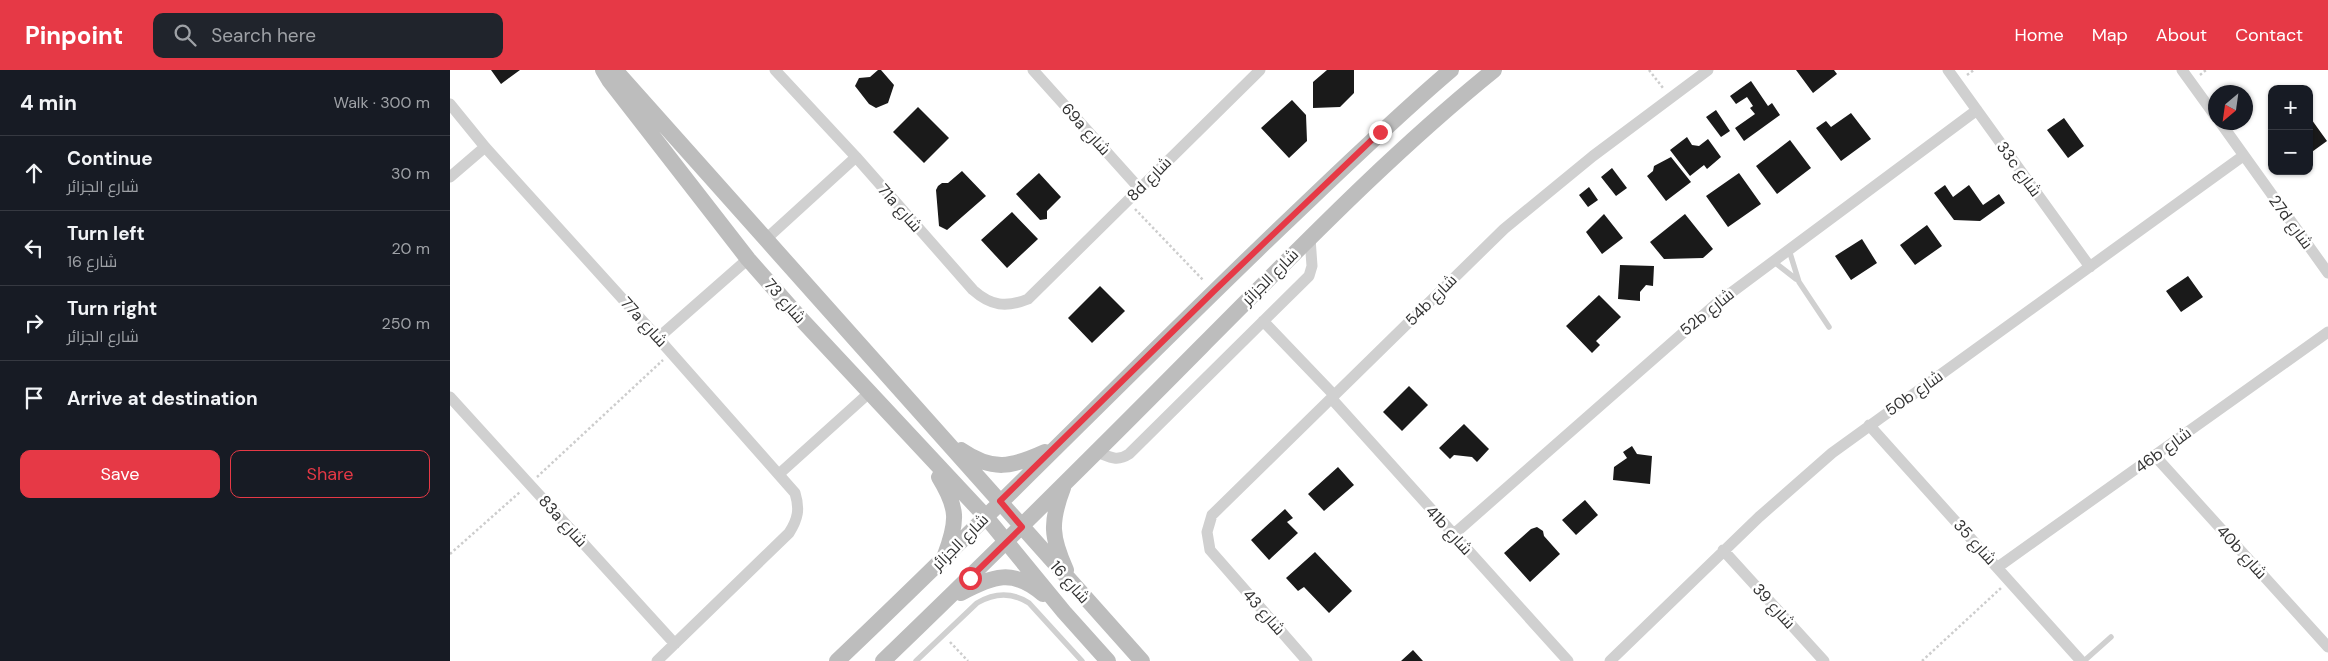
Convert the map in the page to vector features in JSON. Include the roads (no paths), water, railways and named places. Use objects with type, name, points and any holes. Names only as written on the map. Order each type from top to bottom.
[{"type":"main road","name":"شارع 73","points":[[604,70],[609,80],[748,259],[869,393],[986,517]]},
{"type":"main road","name":"شارع 73","points":[[615,70],[1000,501]]},
{"type":"main road","name":"شارع الجزائر","points":[[837,661],[942,562],[1000,501],[1214,291],[1380,132],[1451,70]]},
{"type":"main road","name":"شارع الجزائر","points":[[883,661],[1007,542],[1065,481],[1097,452],[1310,238],[1402,150],[1494,70]]},
{"type":"main road","points":[[945,439],[976,460],[997,466],[1021,463],[1058,445]]},
{"type":"main road","points":[[920,448],[946,488],[954,509],[954,532],[942,562]]},
{"type":"main road","points":[[1065,481],[1054,512],[1053,533],[1056,545],[1074,586]]},
{"type":"main road","name":"شارع 16","points":[[1000,501],[1142,661]]},
{"type":"main road","name":"شارع 16","points":[[986,517],[1064,612],[1108,661]]},
{"type":"main road","points":[[944,602],[987,580],[1009,577],[1030,584],[1064,612]]},
{"type":"street","name":"71a شارع","points":[[775,70],[984,300],[999,306],[1014,305],[1028,299],[1040,289]]},
{"type":"street","name":"69a شارع","points":[[1033,70],[1139,188]]},
{"type":"street","name":"8d شارع","points":[[1040,289],[1139,188],[1260,70]]},
{"type":"street","name":"54b شارع","points":[[1222,564],[1210,550],[1207,532],[1212,515],[1504,229],[1548,192],[1708,70]]},
{"type":"street","name":"33c شارع","points":[[1948,70],[2090,267]]},
{"type":"street","points":[[2182,70],[2208,106]]},
{"type":"street","name":"77a شارع","points":[[450,104],[485,147],[671,352],[795,493],[799,507],[797,521],[776,547],[656,661]]},
{"type":"street","name":"52b شارع","points":[[1454,534],[1667,345],[1772,260],[1976,110]]},
{"type":"street","name":"27d شارع","points":[[2225,130],[2328,273]]},
{"type":"street","points":[[450,177],[485,147]]},
{"type":"street","name":"50b شارع","points":[[1610,661],[1723,550],[1794,484],[1869,425],[2243,156]]},
{"type":"street","points":[[765,240],[856,157]]},
{"type":"street","points":[[1097,452],[1115,460],[1122,459],[1129,454],[1262,321],[1311,271],[1310,238]]},
{"type":"street","points":[[658,338],[748,259]]},
{"type":"street","name":"41b شارع","points":[[1262,321],[1333,397],[1568,661]]},
{"type":"street","name":"46b شارع","points":[[1998,567],[2328,332]]},
{"type":"street","points":[[779,474],[869,393]]},
{"type":"street","name":"83a شارع","points":[[450,398],[675,644]]},
{"type":"street","name":"شارع 35","points":[[1869,425],[2082,661]]},
{"type":"street","name":"40b شارع","points":[[2155,456],[2328,647]]},
{"type":"street","name":"شارع 39","points":[[1723,550],[1824,661]]},
{"type":"street","name":"شارع 43","points":[[1222,564],[1306,661]]},
{"type":"lane","points":[[1788,248],[1799,282],[1829,327]]},
{"type":"lane","points":[[1772,260],[1799,282]]},
{"type":"lane","points":[[916,661],[977,603],[986,598],[1002,595],[1021,598],[1029,603],[1082,661]]},
{"type":"lane","points":[[2082,661],[2112,636]]}]
